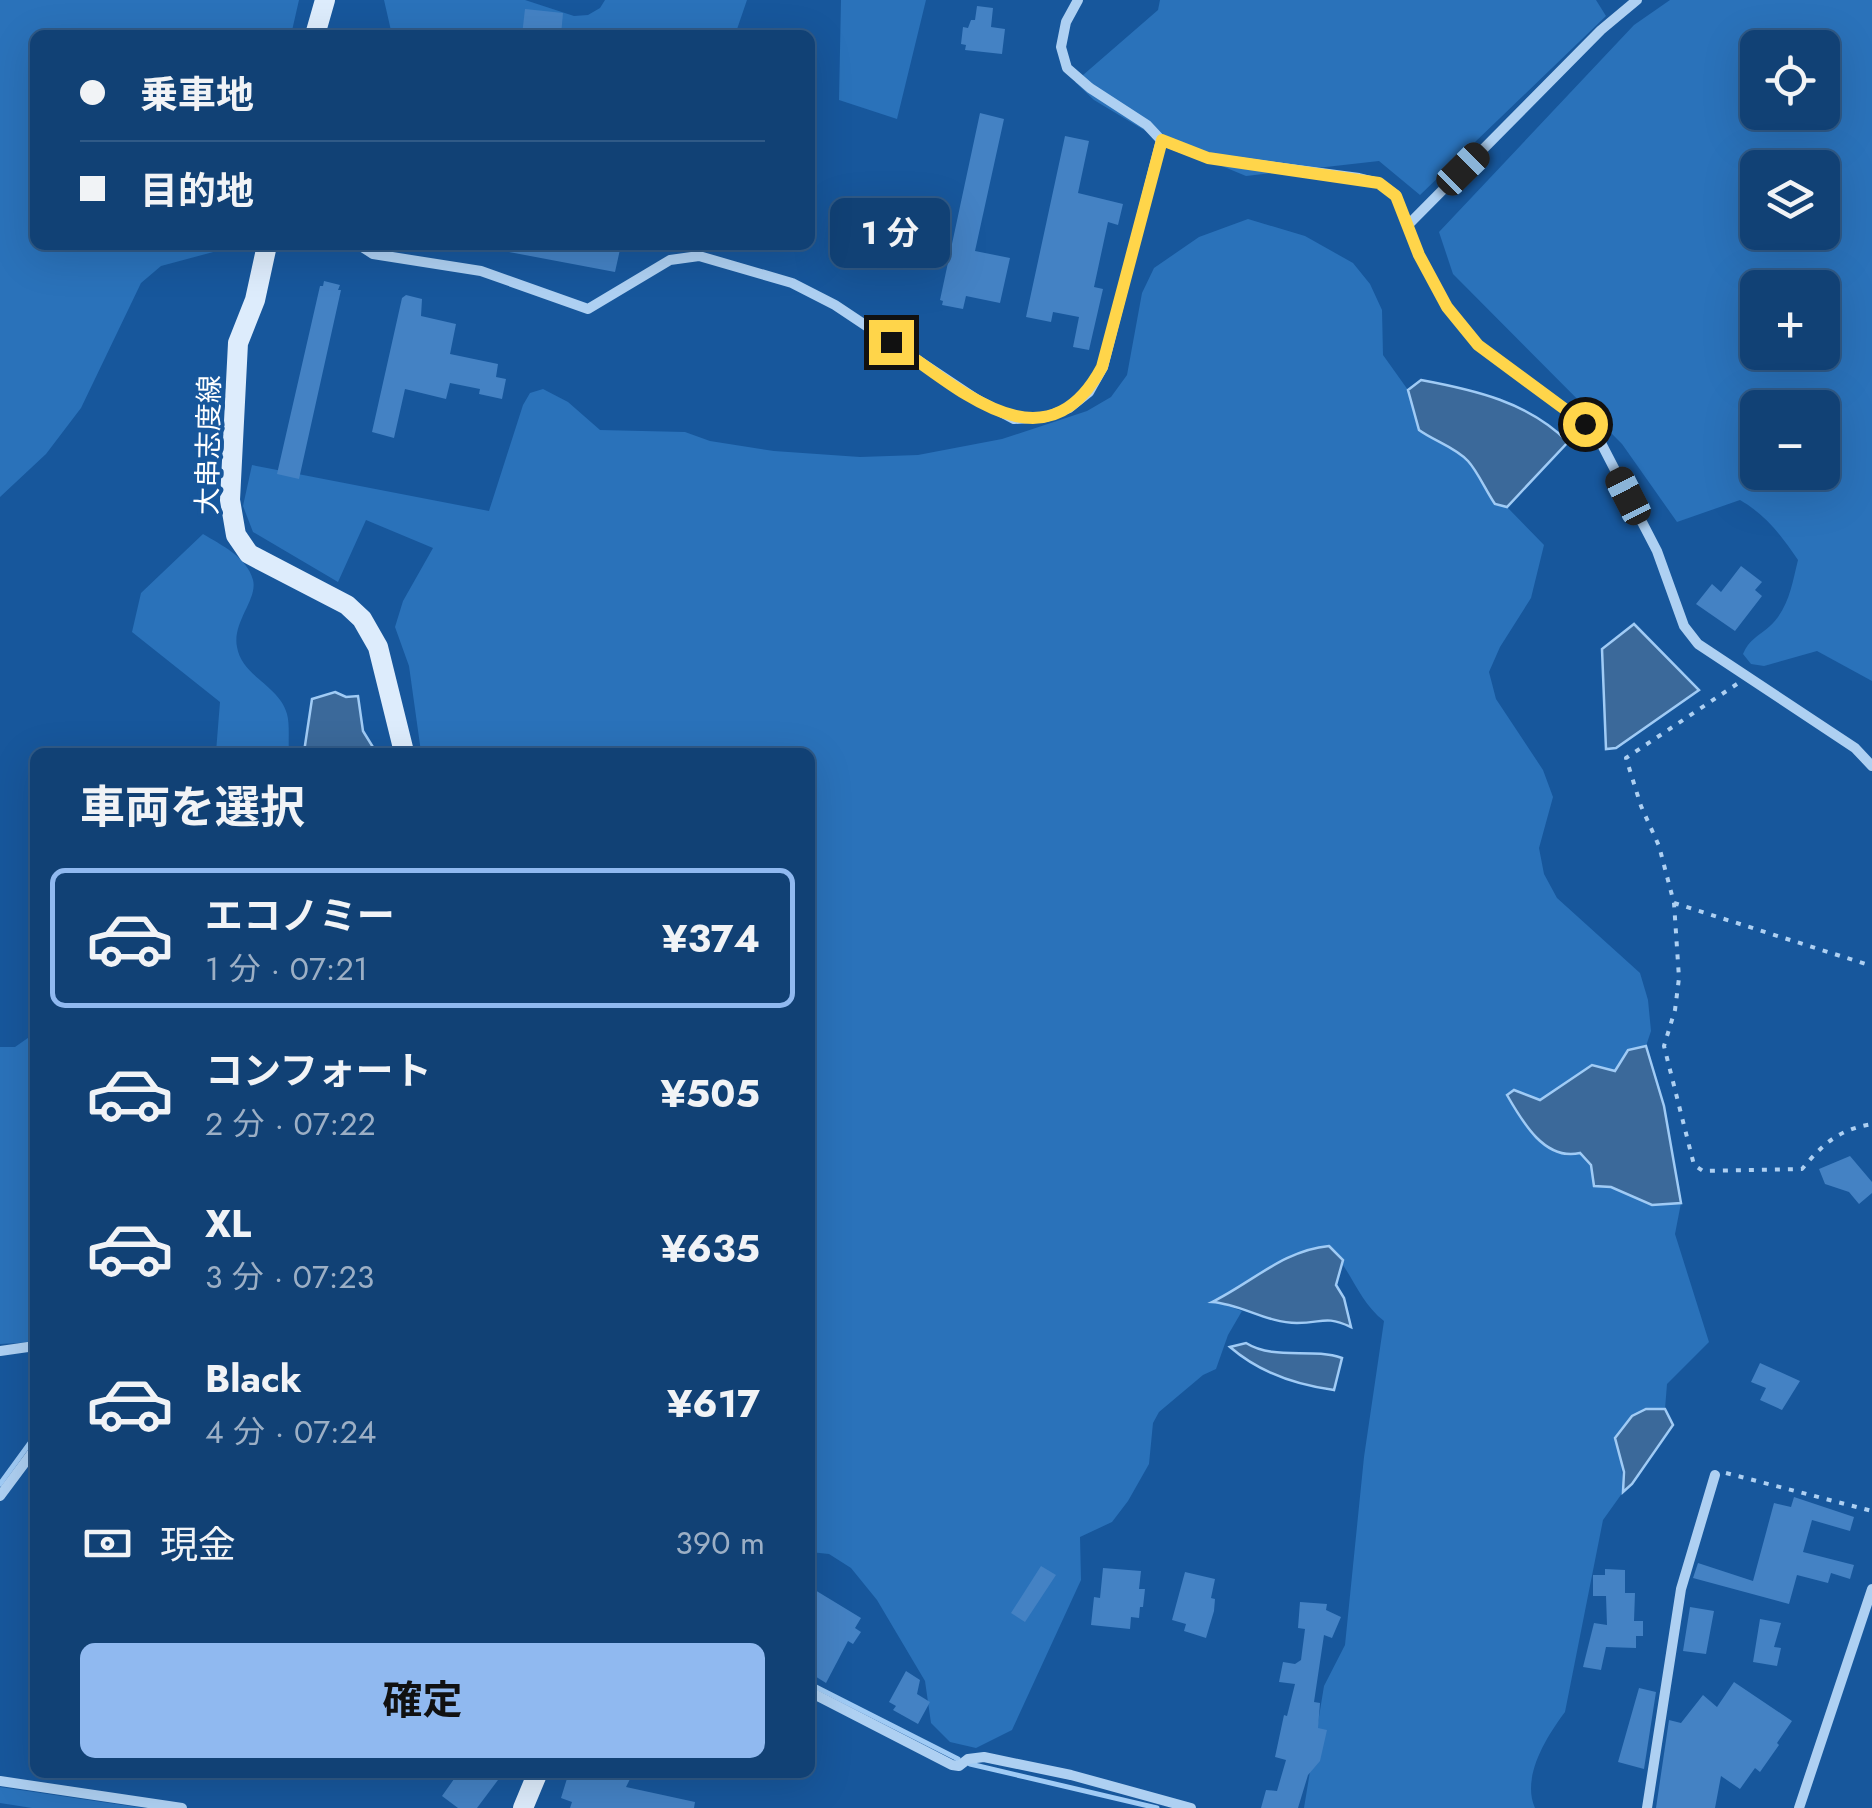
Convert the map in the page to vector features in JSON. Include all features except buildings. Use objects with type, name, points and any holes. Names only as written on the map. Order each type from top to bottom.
[{"type":"main road","points":[[317,30],[326,0]]},
{"type":"main road","name":"大串志度線","points":[[266,250],[255,300],[238,344],[230,500],[236,535],[249,554],[347,606],[362,619],[378,646],[403,748]]},
{"type":"main road","points":[[523,1808],[536,1778]]},
{"type":"street","points":[[1078,0],[1066,22],[1061,47],[1067,68],[1162,140],[1208,158],[1379,183],[1396,196],[1419,255],[1447,307],[1478,345],[1568,411],[1600,441],[1656,551],[1684,626],[1698,644],[1855,748],[1872,766]]},
{"type":"street","points":[[1408,225],[1601,30],[1637,0]]},
{"type":"street","points":[[366,250],[481,271],[588,309],[670,260],[700,256],[743,266],[835,304],[976,400],[1014,419],[1046,417],[1069,408],[1089,392],[1102,367],[1162,140]]},
{"type":"street","points":[[0,1351],[30,1347]]},
{"type":"street","points":[[0,1496],[30,1455]]},
{"type":"street","points":[[1648,1808],[1681,1590],[1714,1475]]},
{"type":"street","points":[[1800,1808],[1872,1589]]},
{"type":"street","points":[[815,1695],[952,1765],[984,1757],[1071,1775],[1191,1808]]},
{"type":"street","points":[[0,1781],[182,1808]]},
{"type":"path","points":[[1746,678],[1626,758],[1659,846],[1674,903],[1679,978],[1664,1046],[1694,1165],[1702,1171],[1802,1169],[1824,1142],[1850,1129],[1872,1124]]},
{"type":"path","points":[[1674,903],[1872,966]]},
{"type":"path","points":[[1714,1475],[1723,1473],[1771,1483],[1872,1511]]},
{"type":"shaded area","points":[[0,0],[299,0],[292,30],[30,30],[30,250],[218,250],[161,266],[141,283],[81,408],[46,454],[0,497]]},
{"type":"shaded area","points":[[384,0],[525,0],[574,16],[588,15],[605,0],[747,0],[737,30],[391,30]]},
{"type":"shaded area","points":[[841,0],[926,0],[897,119],[839,100]]},
{"type":"shaded area","points":[[1160,0],[1596,0],[1606,16],[1420,195],[1379,161],[1246,176],[1164,142],[1094,100],[1075,82],[1158,10]]},
{"type":"shaded area","points":[[1670,0],[1872,0],[1872,681],[1817,651],[1764,666],[1751,664],[1743,654],[1745,649],[1776,619],[1792,587],[1798,560],[1785,542],[1765,519],[1740,500],[1677,522],[1622,444],[1453,274],[1439,232],[1634,25]]},
{"type":"shaded area","points":[[1248,219],[1305,236],[1353,263],[1370,284],[1382,310],[1383,355],[1408,390],[1419,430],[1463,456],[1495,503],[1507,507],[1544,545],[1531,598],[1489,672],[1496,699],[1543,770],[1553,797],[1539,848],[1544,874],[1557,898],[1640,973],[1648,1000],[1651,1031],[1646,1046],[1628,1050],[1615,1071],[1592,1065],[1540,1100],[1514,1090],[1508,1095],[1566,1156],[1580,1153],[1591,1165],[1595,1186],[1611,1187],[1652,1205],[1681,1203],[1675,1234],[1709,1342],[1667,1384],[1665,1409],[1646,1409],[1621,1460],[1623,1492],[1603,1520],[1565,1712],[1534,1770],[1531,1783],[1535,1808],[1304,1808],[1324,1686],[1345,1645],[1364,1457],[1384,1321],[1328,1246],[1283,1260],[1214,1301],[1242,1311],[1216,1369],[1203,1375],[1159,1412],[1153,1423],[1149,1464],[1128,1501],[1112,1522],[1080,1537],[1081,1580],[1012,1730],[976,1748],[950,1742],[931,1723],[925,1681],[877,1600],[851,1568],[829,1554],[815,1553],[815,748],[420,748],[409,666],[395,627],[403,601],[433,548],[366,520],[338,582],[253,532],[243,506],[252,465],[489,511],[523,405],[530,393],[543,389],[568,402],[600,430],[685,432],[710,441],[774,451],[860,457],[918,455],[1002,439],[1087,411],[1111,397],[1127,375],[1142,293],[1154,268],[1199,237]]},
{"type":"shaded area","points":[[1421,380],[1481,393],[1518,407],[1568,442],[1507,507],[1495,504],[1468,461],[1419,430],[1408,390]]},
{"type":"shaded area","points":[[203,534],[245,565],[254,587],[238,629],[237,647],[246,666],[283,704],[288,718],[289,748],[216,748],[220,702],[132,632],[141,593]]},
{"type":"shaded area","points":[[1634,624],[1699,690],[1616,748],[1606,749],[1602,649]]},
{"type":"shaded area","points":[[335,692],[346,697],[358,696],[363,731],[374,748],[305,748],[312,699]]},
{"type":"shaded area","points":[[30,1036],[30,1342],[0,1344],[0,1047],[15,1047]]},
{"type":"shaded area","points":[[1646,1046],[1664,1106],[1681,1203],[1652,1205],[1611,1187],[1594,1186],[1591,1165],[1580,1153],[1567,1154],[1546,1146],[1528,1128],[1507,1095],[1514,1090],[1540,1100],[1592,1065],[1615,1071],[1628,1050]]},
{"type":"shaded area","points":[[1329,1246],[1343,1260],[1336,1285],[1344,1298],[1351,1327],[1329,1320],[1286,1322],[1212,1302],[1282,1260]]},
{"type":"shaded area","points":[[1246,1343],[1281,1353],[1342,1358],[1334,1390],[1279,1376],[1230,1347]]},
{"type":"shaded area","points":[[1646,1409],[1665,1409],[1673,1425],[1623,1492],[1624,1472],[1615,1438],[1632,1416]]},
{"type":"shaded area","points":[[0,1787],[143,1808],[32,1808],[0,1803]]},
{"type":"waterway","points":[[0,1484],[30,1443]]},
{"type":"waterway","points":[[815,1687],[958,1759]]},
{"type":"waterway","points":[[970,1764],[1157,1808]]},
{"type":"route","points":[[891,342],[976,400],[1014,419],[1046,417],[1069,408],[1089,392],[1102,367],[1162,140],[1208,158],[1379,183],[1396,196],[1419,255],[1447,307],[1478,345],[1585,424]]}]
